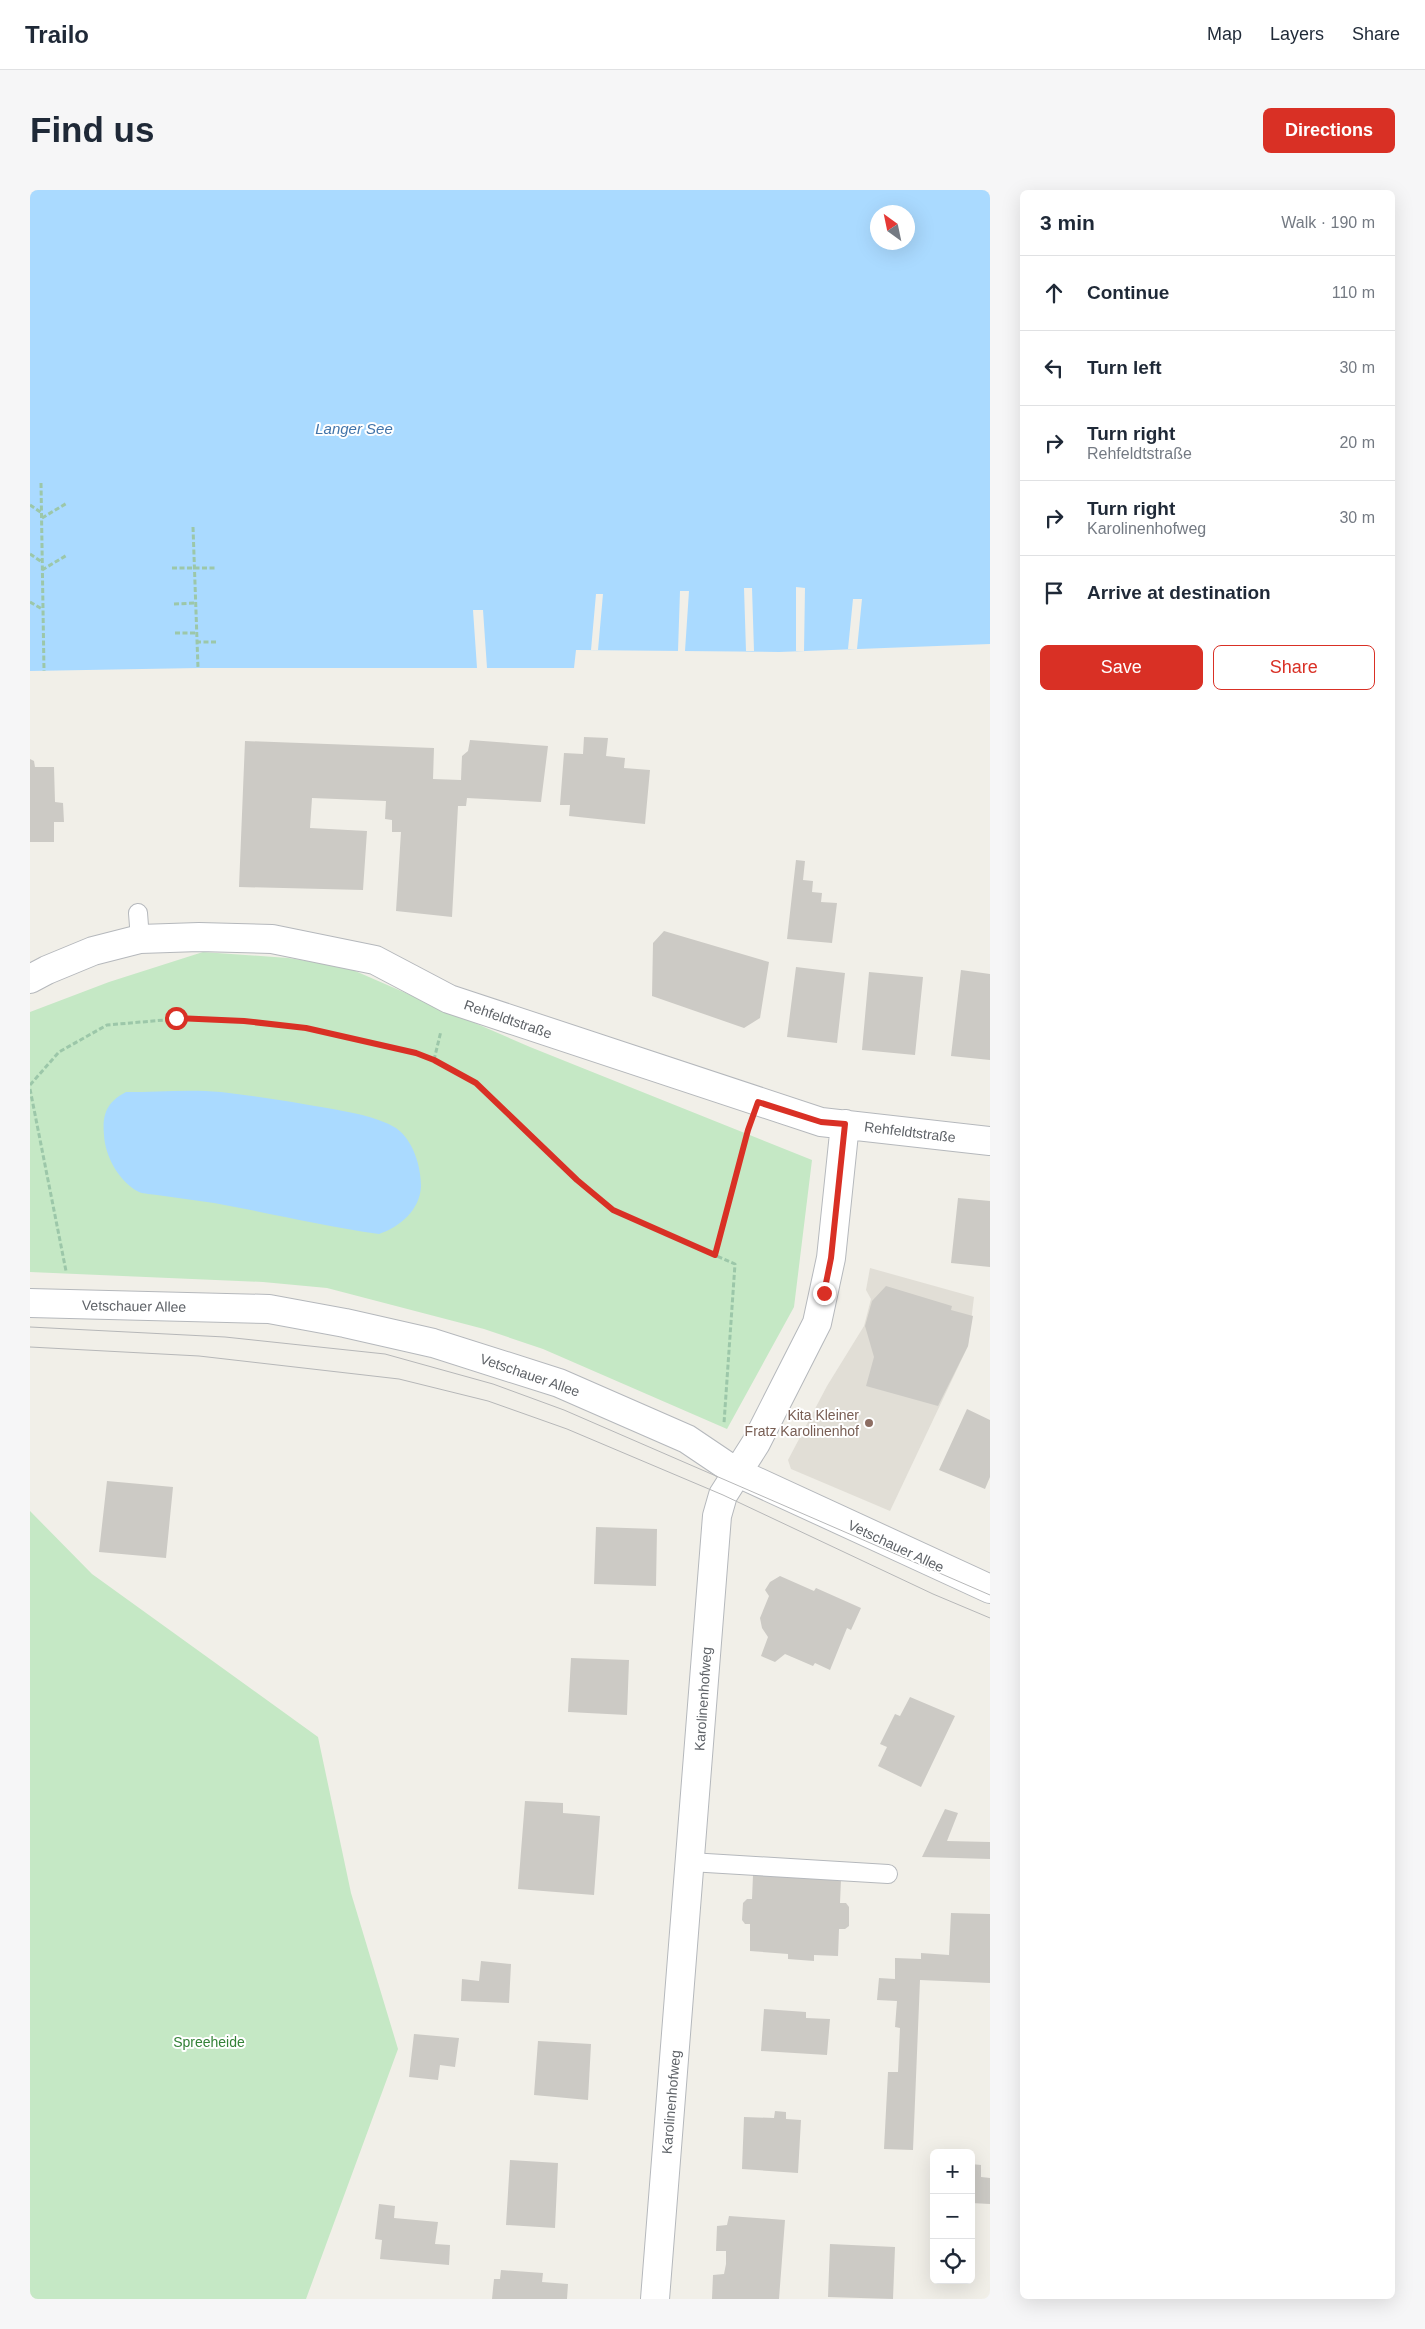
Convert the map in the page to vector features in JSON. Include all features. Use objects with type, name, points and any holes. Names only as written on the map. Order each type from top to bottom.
[{"type":"street","name":"Rehfeldtstraße","points":[[30,980],[47,970],[92,951],[139,926],[199,937],[272,940],[368,958],[416,980],[449,999],[821,1122],[990,1141]]},
{"type":"street","name":"Karolinenhofweg","points":[[655,2299],[717,1516],[723,1495],[756,1443],[817,1323],[831,1258],[845,1124]]},
{"type":"street","name":"Vetschauer Allee","points":[[30,1303],[269,1309],[345,1323],[433,1343],[559,1383],[687,1439],[736,1472],[990,1589]]},
{"type":"lane","points":[[690,1862],[888,1874]]},
{"type":"path","points":[[41,483],[44,671]]},
{"type":"path","points":[[42,518],[67,504]]},
{"type":"path","points":[[30,505],[42,513]]},
{"type":"path","points":[[193,527],[198,668]]},
{"type":"path","points":[[30,554],[42,562]]},
{"type":"path","points":[[42,570],[67,555]]},
{"type":"path","points":[[172,568],[216,568]]},
{"type":"path","points":[[30,602],[43,610]]},
{"type":"path","points":[[174,604],[195,603]]},
{"type":"path","points":[[175,633],[196,632]]},
{"type":"path","points":[[196,642],[218,642]]},
{"type":"path","points":[[30,1085],[59,1052],[107,1025],[176,1018],[244,1021],[306,1028],[416,1053],[434,1060],[476,1083],[577,1180],[613,1210],[734,1264],[724,1420],[736,1472]]},
{"type":"path","points":[[30,1089],[67,1276],[67,1304]]},
{"type":"path","points":[[715,1255],[748,1130],[758,1102]]},
{"type":"shaded area","name":"Kita Kleiner Fratz Karolinenhof","points":[[870,1268],[974,1297],[968,1346],[890,1511],[791,1469],[788,1460],[827,1386],[864,1326],[871,1299],[866,1290]]},
{"type":"green space","points":[[203,952],[288,958],[346,967],[530,1047],[812,1160],[794,1307],[727,1429],[543,1349],[484,1329],[327,1288],[263,1282],[30,1272],[30,1012],[109,982]]},
{"type":"green space","name":"Spreeheide","points":[[30,1511],[92,1574],[318,1737],[351,1893],[398,2049],[306,2299],[30,2299]]},
{"type":"water","name":"Langer See","points":[[30,190],[990,190],[990,644],[779,652],[576,650],[574,668],[198,668],[30,671]]},
{"type":"water","points":[[126,1092],[221,1092],[327,1108],[380,1120],[402,1133],[411,1146],[418,1162],[421,1186],[420,1195],[408,1216],[394,1227],[379,1234],[214,1203],[139,1192],[125,1182],[114,1168],[105,1143],[104,1121],[107,1109],[114,1100]]},
{"type":"pier","points":[[796,587],[805,588],[804,651],[796,651]]},
{"type":"pier","points":[[744,588],[752,588],[754,651],[746,651]]},
{"type":"pier","points":[[680,591],[689,591],[685,651],[678,651]]},
{"type":"pier","points":[[596,594],[603,594],[598,650],[591,650]]},
{"type":"pier","points":[[853,599],[862,599],[857,649],[848,649]]},
{"type":"pier","points":[[473,610],[483,610],[487,668],[477,668]]},
{"type":"building","points":[[584,737],[608,738],[606,756],[625,758],[624,768],[650,770],[645,824],[569,816],[570,805],[560,805],[564,753],[583,754]]},
{"type":"building","points":[[470,740],[548,746],[541,802],[467,798],[466,806],[458,806],[452,917],[396,911],[401,832],[392,832],[392,820],[385,819],[386,801],[312,798],[310,828],[367,831],[363,890],[239,887],[245,741],[434,748],[433,779],[461,780],[462,756],[468,751]]},
{"type":"building","points":[[30,759],[34,761],[35,767],[54,767],[55,802],[63,803],[64,822],[54,822],[54,842],[30,842]]},
{"type":"building","points":[[796,860],[805,861],[803,880],[813,881],[812,892],[822,893],[821,902],[837,903],[832,943],[787,939]]},
{"type":"building","points":[[664,931],[769,962],[760,1018],[744,1028],[652,996],[653,943]]},
{"type":"building","points":[[796,967],[845,973],[837,1043],[787,1037]]},
{"type":"building","points":[[961,970],[990,974],[990,1060],[951,1056]]},
{"type":"building","points":[[869,972],[923,977],[915,1055],[862,1050]]},
{"type":"building","points":[[958,1198],[990,1201],[990,1267],[951,1263]]},
{"type":"building","points":[[886,1286],[952,1306],[951,1310],[973,1316],[968,1346],[938,1406],[866,1386],[874,1357],[865,1326],[872,1301]]},
{"type":"building","points":[[967,1409],[990,1420],[990,1477],[985,1489],[939,1470]]},
{"type":"building","points":[[107,1481],[173,1487],[166,1558],[99,1552]]},
{"type":"building","points":[[596,1527],[657,1529],[656,1586],[594,1584]]},
{"type":"building","points":[[780,1576],[814,1591],[816,1588],[861,1608],[851,1630],[847,1628],[830,1670],[815,1663],[813,1666],[785,1654],[775,1662],[761,1656],[768,1637],[762,1628],[760,1618],[769,1596],[765,1590],[770,1582]]},
{"type":"building","points":[[571,1658],[629,1660],[627,1715],[568,1712]]},
{"type":"building","points":[[910,1697],[955,1716],[921,1787],[878,1766],[887,1747],[880,1744],[895,1714],[900,1716]]},
{"type":"building","points":[[525,1801],[563,1803],[563,1813],[600,1816],[594,1895],[518,1889]]},
{"type":"building","points":[[945,1809],[958,1813],[947,1841],[990,1842],[990,1859],[922,1857]]},
{"type":"building","points":[[753,1875],[841,1879],[840,1903],[846,1903],[849,1907],[849,1926],[845,1929],[839,1929],[838,1956],[814,1955],[814,1961],[788,1959],[788,1954],[750,1951],[750,1924],[745,1924],[742,1920],[743,1903],[747,1899],[752,1899]]},
{"type":"building","points":[[951,1913],[990,1914],[990,1983],[920,1980],[913,2150],[884,2149],[888,2072],[898,2072],[900,2028],[895,2027],[897,2001],[877,2000],[879,1978],[895,1979],[895,1958],[921,1959],[921,1953],[949,1955]]},
{"type":"building","points":[[481,1961],[511,1964],[509,2003],[461,2001],[462,1979],[479,1981]]},
{"type":"building","points":[[764,2009],[806,2012],[806,2018],[830,2019],[827,2055],[761,2051]]},
{"type":"building","points":[[414,2034],[459,2038],[455,2067],[440,2065],[438,2080],[409,2077]]},
{"type":"building","points":[[538,2041],[591,2044],[588,2100],[534,2095]]},
{"type":"building","points":[[775,2111],[786,2112],[786,2119],[801,2120],[798,2173],[742,2169],[744,2117],[774,2118]]},
{"type":"building","points":[[510,2160],[558,2163],[555,2228],[506,2225]]},
{"type":"building","points":[[975,2164],[981,2165],[981,2177],[990,2178],[990,2204],[975,2203]]},
{"type":"building","points":[[379,2204],[395,2206],[394,2218],[438,2222],[435,2244],[450,2245],[449,2265],[380,2259],[382,2240],[375,2239]]},
{"type":"building","points":[[729,2216],[785,2220],[779,2299],[712,2299],[713,2275],[724,2274],[726,2264],[726,2251],[716,2251],[717,2226],[727,2225]]},
{"type":"building","points":[[830,2244],[895,2247],[893,2299],[828,2297]]},
{"type":"building","points":[[501,2270],[543,2273],[542,2282],[568,2284],[567,2299],[492,2299],[494,2279],[500,2279]]},
{"type":"tram line","points":[[30,1327],[225,1337],[385,1354],[493,1384],[564,1410],[990,1595]]},
{"type":"tram line","points":[[30,1347],[199,1356],[399,1379],[488,1401],[567,1429],[723,1495],[933,1594],[990,1618]]},
{"type":"place","name":"Kita Kleiner Fratz Karolinenhof","points":[[869,1423]]},
{"type":"route","points":[[176,1018],[244,1021],[306,1028],[416,1053],[434,1060],[476,1083],[577,1180],[613,1210],[715,1255],[748,1130],[758,1102],[821,1122],[845,1124],[831,1258],[824,1293]]}]
